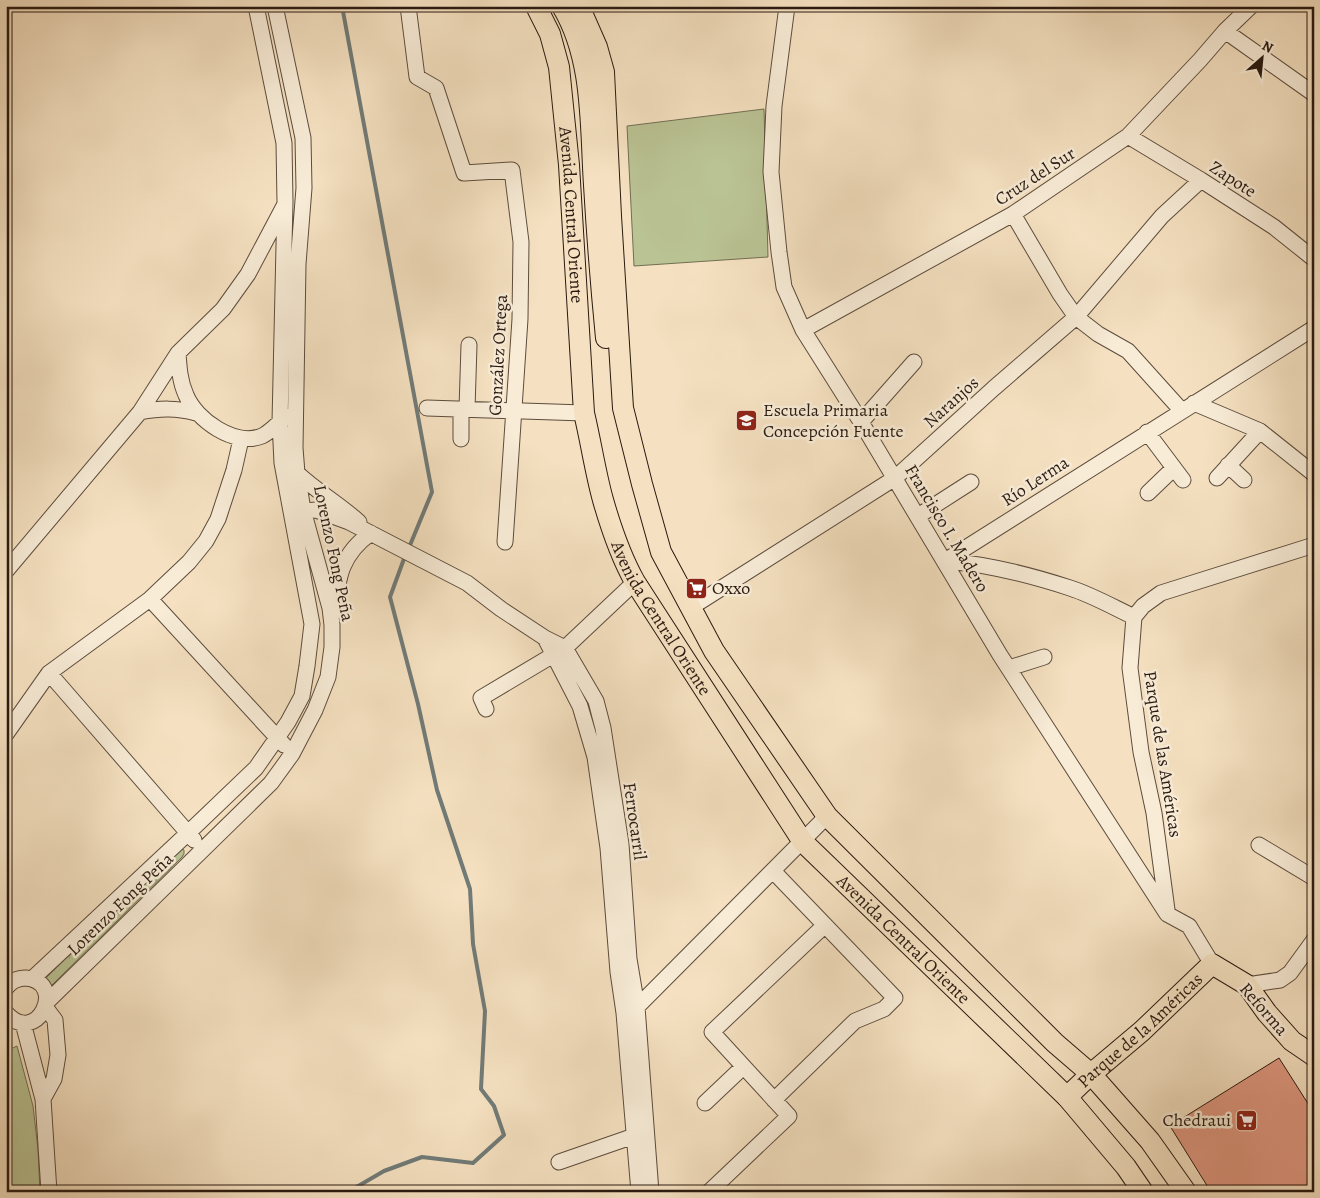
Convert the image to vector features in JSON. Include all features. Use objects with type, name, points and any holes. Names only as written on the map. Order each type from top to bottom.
[{"type":"main road","name":"Avenida Central Oriente","points":[[536,6],[550,34],[559,67],[569,165],[584,413],[603,500],[625,564],[803,842],[1067,1097],[1126,1167],[1143,1192]]},
{"type":"main road","points":[[550,6],[567,46],[576,90],[592,269],[614,422],[634,506],[644,527],[661,552]]},
{"type":"main road","points":[[562,6],[583,56],[588,97],[592,269],[591,442]]},
{"type":"main road","name":"Avenida Central Oriente","points":[[579,6],[597,47],[604,72],[611,216],[624,408],[661,552],[714,651],[827,816],[1055,1043],[1091,1074],[1150,1140],[1186,1192]]},
{"type":"main road","name":"Parque de la Américas","points":[[1067,1097],[1142,1031],[1212,964]]},
{"type":"main road","name":"Reforma","points":[[1212,964],[1247,984],[1267,1013],[1292,1041],[1314,1056]]},
{"type":"street","name":"Lorenzo Fong Peña","points":[[32,979],[256,768],[288,722],[302,696],[308,666],[312,624],[297,511],[296,403],[284,143],[256,6]]},
{"type":"street","name":"Lorenzo Fong Peña","points":[[13,1021],[34,1021],[43,1013],[46,1005],[271,783],[292,754],[315,710],[328,677],[332,647],[330,608],[282,463],[280,422],[291,264],[304,188],[303,138],[275,6]]},
{"type":"street","name":"González Ortega","points":[[408,6],[417,77],[436,88],[464,172],[512,170],[521,242],[520,319],[505,542]]},
{"type":"street","name":"Francisco I. Madero","points":[[787,6],[774,106],[772,172],[784,287],[803,330],[861,422],[1009,668],[1167,914],[1189,926],[1212,964]]},
{"type":"street","name":"Cruz del Sur","points":[[803,330],[1013,214],[1128,136],[1225,31],[1251,6]]},
{"type":"street","points":[[1225,31],[1314,94]]},
{"type":"street","name":"Zapote","points":[[1128,136],[1274,227],[1314,259]]},
{"type":"street","points":[[284,143],[303,138]]},
{"type":"street","name":"Naranjos","points":[[690,608],[895,478],[1076,317],[1162,216],[1201,180]]},
{"type":"street","points":[[6,571],[140,412],[178,353],[223,309],[248,274],[286,202]]},
{"type":"street","points":[[1013,214],[1060,294],[1076,317],[1098,334],[1128,352],[1188,407],[1260,432],[1314,474]]},
{"type":"street","points":[[257,258],[291,264]]},
{"type":"street","name":"Río Lerma","points":[[945,561],[1314,328]]},
{"type":"street","points":[[461,439],[469,345]]},
{"type":"street","points":[[178,353],[181,382],[186,397],[196,413],[218,430],[241,439],[262,436],[280,422],[296,403]]},
{"type":"street","points":[[861,422],[914,362]]},
{"type":"street","points":[[140,412],[169,408],[196,413]]},
{"type":"street","points":[[427,408],[584,413]]},
{"type":"street","points":[[1147,432],[1179,474],[1148,493]]},
{"type":"street","points":[[1217,478],[1260,432]]},
{"type":"street","points":[[6,734],[49,673],[150,599],[189,562],[206,541],[218,519],[234,470],[241,439]]},
{"type":"street","points":[[1228,465],[1244,480]]},
{"type":"street","name":"Ferrocarril","points":[[297,473],[377,536]]},
{"type":"street","points":[[918,516],[971,482]]},
{"type":"street","name":"Ferrocarril","points":[[297,511],[316,510],[350,522],[468,583],[500,609],[545,638],[559,652],[580,706],[595,757],[608,848],[618,972],[631,1010],[651,1192]]},
{"type":"street","points":[[332,625],[338,580],[350,550],[377,536]]},
{"type":"street","points":[[945,561],[972,563],[1006,570],[1072,588],[1134,617],[1143,606],[1161,592],[1314,545]]},
{"type":"street","points":[[486,709],[481,698],[559,652],[635,582]]},
{"type":"street","points":[[150,599],[292,754]]},
{"type":"street","name":"Parque de las Américas","points":[[1134,617],[1130,668],[1141,752],[1154,813],[1167,914]]},
{"type":"street","points":[[1009,668],[1044,657]]},
{"type":"street","points":[[49,673],[187,834],[203,850]]},
{"type":"street","points":[[631,1010],[803,842],[827,816]]},
{"type":"street","points":[[1259,845],[1314,878]]},
{"type":"street","points":[[773,871],[895,998],[884,1009],[856,1020],[774,1100]]},
{"type":"street","points":[[709,1192],[789,1116],[712,1032],[825,925]]},
{"type":"street","points":[[1247,984],[1280,980],[1290,974],[1314,940]]},
{"type":"street","points":[[6,988],[16,979],[32,979],[43,988],[46,1005],[55,1020],[58,1055],[54,1080],[43,1099]]},
{"type":"street","name":"Ferrocarril","points":[[631,1010],[634,1136],[638,1192]]},
{"type":"street","points":[[13,1021],[43,1099],[49,1192]]},
{"type":"street","points":[[705,1103],[743,1067]]},
{"type":"street","points":[[559,1162],[634,1136]]},
{"type":"green space","points":[[764,109],[768,257],[634,266],[627,126]]},
{"type":"green space","points":[[180,848],[184,850],[182,857],[52,985],[48,986],[44,980]]},
{"type":"green space","points":[[17,1046],[33,1106],[40,1192],[6,1192],[6,1051]]},
{"type":"building","name":"Chedraui","points":[[1279,1058],[1314,1113],[1314,1192],[1211,1192],[1170,1126]]},
{"type":"waterway","points":[[342,6],[432,492],[408,550]]},
{"type":"waterway","points":[[348,1192],[384,1171],[422,1157],[473,1163],[504,1135],[494,1106],[481,1089],[485,1011],[473,944],[470,889],[437,790],[418,704],[390,597],[405,556]]},
{"type":"place","name":"Escuela Primaria Concepción Fuente","points":[[747,420]]},
{"type":"place","name":"Oxxo","points":[[696,588]]},
{"type":"place","name":"Chedraui","points":[[1247,1120]]}]
